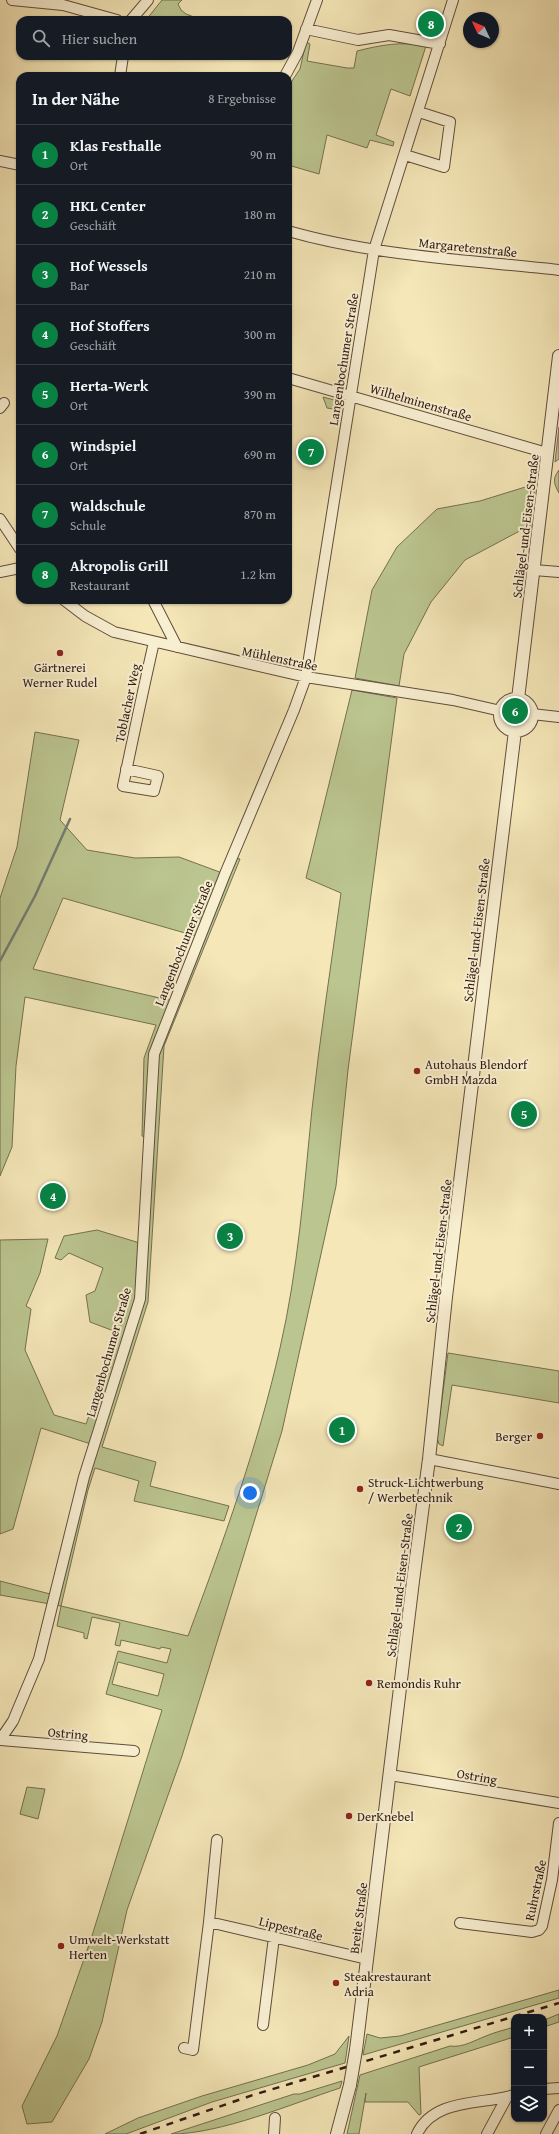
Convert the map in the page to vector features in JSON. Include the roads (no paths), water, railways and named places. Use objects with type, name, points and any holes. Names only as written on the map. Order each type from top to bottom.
[{"type":"street","points":[[12,0],[63,5],[102,16]]},
{"type":"street","points":[[134,16],[148,0]]},
{"type":"street","points":[[287,72],[298,52],[317,0]]},
{"type":"street","name":"Langenbochumer Straße","points":[[0,1740],[13,1721],[39,1659],[84,1477],[140,1299],[154,1054],[202,930],[294,710],[306,677],[374,250],[419,112],[453,0]]},
{"type":"street","points":[[306,29],[358,40],[389,35],[440,44]]},
{"type":"street","points":[[121,72],[122,60]]},
{"type":"street","points":[[405,155],[444,167],[450,122],[419,112]]},
{"type":"street","points":[[0,161],[16,163]]},
{"type":"street","name":"Margaretenstraße","points":[[292,232],[374,250],[559,270]]},
{"type":"street","name":"Schlägel-und-Eisen-Straße","points":[[518,700],[559,356]]},
{"type":"street","name":"Wilhelminenstraße","points":[[292,379],[547,453]]},
{"type":"street","points":[[0,518],[16,543]]},
{"type":"street","points":[[0,572],[16,569]]},
{"type":"street","points":[[534,570],[559,572]]},
{"type":"street","name":"Mühlenstraße","points":[[69,604],[85,616],[114,632],[154,642],[306,677],[453,700],[501,711]]},
{"type":"street","points":[[155,604],[177,647]]},
{"type":"street","name":"Toblacher Weg","points":[[126,769],[154,642]]},
{"type":"street","points":[[518,700],[527,704],[532,714],[531,720],[527,726],[515,731],[503,724],[501,711],[507,703],[518,700]]},
{"type":"street","points":[[532,714],[559,717]]},
{"type":"street","name":"Schlägel-und-Eisen-Straße","points":[[390,1775],[430,1459],[447,1290],[515,731]]},
{"type":"street","points":[[430,1459],[559,1484]]},
{"type":"street","name":"Ostring","points":[[0,1740],[134,1751]]},
{"type":"street","name":"Ostring","points":[[390,1775],[559,1803]]},
{"type":"street","name":"Breite Straße","points":[[337,2134],[350,2085],[356,2050],[390,1775]]},
{"type":"street","name":"Ruhrstraße","points":[[460,1923],[532,1932],[539,1930],[542,1926],[552,1880],[559,1823]]},
{"type":"street","points":[[184,2048],[193,2050],[209,1922],[217,1840]]},
{"type":"street","name":"Lippestraße","points":[[209,1922],[367,1959]]},
{"type":"street","points":[[263,2025],[274,1937]]},
{"type":"street","points":[[547,2089],[559,2088]]},
{"type":"street","points":[[419,2131],[432,2115],[449,2108],[471,2102],[511,2096]]},
{"type":"street","points":[[488,2134],[511,2096]]},
{"type":"street","points":[[546,2134],[559,2110]]},
{"type":"street","points":[[274,2134],[275,2118]]},
{"type":"waterway","points":[[0,961],[35,896],[70,819]]},
{"type":"railway","points":[[140,2134],[253,2095],[559,2003]]},
{"type":"place","name":"Akropolis Grill","points":[[431,24]]},
{"type":"place","name":"Waldschule","points":[[311,452]]},
{"type":"place","name":"Gärtnerei Werner Rudel","points":[[60,653]]},
{"type":"place","name":"Windspiel","points":[[515,711]]},
{"type":"place","name":"Autohaus Blendorf GmbH Mazda","points":[[417,1071]]},
{"type":"place","name":"Herta-Werk","points":[[524,1114]]},
{"type":"place","name":"Hof Stoffers","points":[[53,1196]]},
{"type":"place","name":"Hof Wessels","points":[[230,1236]]},
{"type":"place","name":"Klas Festhalle","points":[[342,1430]]},
{"type":"place","name":"Berger","points":[[540,1436]]},
{"type":"place","name":"Struck-Lichtwerbung / Werbetechnik","points":[[360,1489]]},
{"type":"place","name":"HKL Center","points":[[459,1527]]},
{"type":"place","name":"Remondis Ruhr","points":[[369,1683]]},
{"type":"place","name":"DerKnebel","points":[[349,1816]]},
{"type":"place","name":"Umwelt-Werkstatt Herten","points":[[61,1946]]},
{"type":"place","name":"Steakrestaurant Adria","points":[[336,1983]]}]
